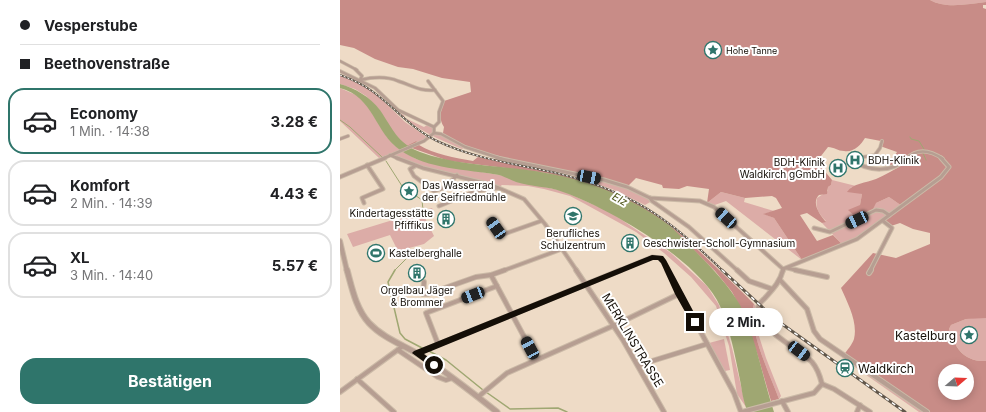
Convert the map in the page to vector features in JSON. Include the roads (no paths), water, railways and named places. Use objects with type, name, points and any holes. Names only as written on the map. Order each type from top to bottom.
[{"type":"street","points":[[340,61],[358,71],[362,76],[360,80]]},
{"type":"street","points":[[340,71],[375,88],[398,110],[434,127]]},
{"type":"street","points":[[360,80],[376,76],[397,80],[420,90],[435,90]]},
{"type":"street","points":[[428,81],[443,101],[439,112],[439,122],[434,127],[434,133]]},
{"type":"street","points":[[340,176],[418,144],[434,133],[439,134],[465,147],[488,155],[627,186],[650,198],[652,201],[689,227],[749,281],[772,289]]},
{"type":"street","points":[[340,139],[348,136]]},
{"type":"street","points":[[419,352],[587,285],[652,257],[661,258],[664,262],[679,294],[743,412],[814,393],[822,384],[822,375],[809,360],[759,319],[758,308],[780,280],[785,268],[857,239],[883,222],[889,215],[942,177],[949,167],[942,158],[922,151],[913,152],[898,166],[890,168],[862,166],[852,160],[852,158],[876,155],[882,141]]},
{"type":"street","name":"MERKLINSTRASSE","points":[[390,155],[415,166],[481,181],[524,199],[542,220],[615,325],[639,365],[664,412]]},
{"type":"street","points":[[364,203],[362,198],[383,189],[367,165]]},
{"type":"street","points":[[415,166],[410,169],[414,176],[434,191],[446,187],[457,175]]},
{"type":"street","points":[[439,206],[467,194],[498,188]]},
{"type":"street","points":[[650,198],[692,200],[712,206],[785,268],[827,277]]},
{"type":"street","points":[[814,228],[830,232],[876,210],[883,211],[889,215]]},
{"type":"street","points":[[491,221],[501,235],[542,220]]},
{"type":"street","points":[[868,273],[892,228],[883,222]]},
{"type":"street","points":[[340,240],[356,297],[364,315],[380,331],[403,346],[419,352],[452,378],[480,395],[497,412]]},
{"type":"street","points":[[424,282],[422,292],[424,295],[476,277],[491,275],[562,249]]},
{"type":"street","points":[[491,275],[536,359]]},
{"type":"street","points":[[780,280],[806,309],[814,331],[820,339],[842,356],[926,412]]},
{"type":"street","points":[[438,344],[426,313],[497,286]]},
{"type":"street","points":[[480,395],[507,373],[615,325],[679,294]]},
{"type":"street","points":[[639,365],[707,344]]},
{"type":"street","points":[[340,392],[403,346]]},
{"type":"street","points":[[398,350],[438,377],[446,380],[452,378]]},
{"type":"street","points":[[357,379],[394,412]]},
{"type":"street","points":[[822,384],[834,389],[870,412]]},
{"type":"street","points":[[781,402],[788,412]]},
{"type":"street","points":[[857,412],[860,405]]},
{"type":"water","name":"Elz","points":[[340,84],[357,91],[372,101],[380,110],[396,135],[406,144],[420,152],[435,157],[467,163],[530,170],[579,180],[627,199],[642,207],[670,226],[715,272],[731,291],[740,305],[750,330],[774,412],[748,412],[744,400],[732,342],[720,306],[709,289],[694,271],[674,254],[628,223],[604,210],[563,192],[522,184],[499,175],[448,168],[423,162],[411,157],[392,143],[360,99],[340,88]]},
{"type":"waterway","points":[[340,120],[350,127],[382,157]]},
{"type":"waterway","points":[[910,137],[911,139],[919,141],[924,149]]},
{"type":"waterway","points":[[923,153],[926,160]]},
{"type":"waterway","points":[[386,161],[402,186],[422,200],[423,210]]},
{"type":"waterway","points":[[406,190],[411,193]]},
{"type":"waterway","points":[[395,270],[406,259]]},
{"type":"waterway","points":[[395,270],[388,282],[400,333],[405,339],[424,349]]},
{"type":"waterway","points":[[427,350],[446,360],[483,390]]},
{"type":"waterway","points":[[486,392],[510,409],[558,408],[567,412]]},
{"type":"railway","points":[[340,75],[368,88],[419,130],[437,141],[451,147],[481,157],[582,180],[606,188],[628,198],[666,221],[685,236],[723,271]]},
{"type":"railway","points":[[722,270],[775,319],[905,412]]},
{"type":"place","name":"Hohe Tanne","points":[[713,50]]},
{"type":"place","name":"BDH-Klinik","points":[[855,160]]},
{"type":"place","name":"BDH-Klinik Waldkirch gGmbH","points":[[838,168]]},
{"type":"place","name":"Das Wasserrad der Seifriedmühle","points":[[409,191]]},
{"type":"place","name":"Berufliches Schulzentrum","points":[[573,216]]},
{"type":"place","name":"Kindertagesstätte Pfiffikus","points":[[446,219]]},
{"type":"place","name":"Geschwister-Scholl-Gymnasium","points":[[630,243]]},
{"type":"place","name":"Kastelberghalle","points":[[376,253]]},
{"type":"place","name":"Orgelbau Jäger & Brommer","points":[[417,273]]},
{"type":"place","name":"Kastelburg","points":[[969,335]]},
{"type":"place","name":"Waldkirch","points":[[845,368]]}]
